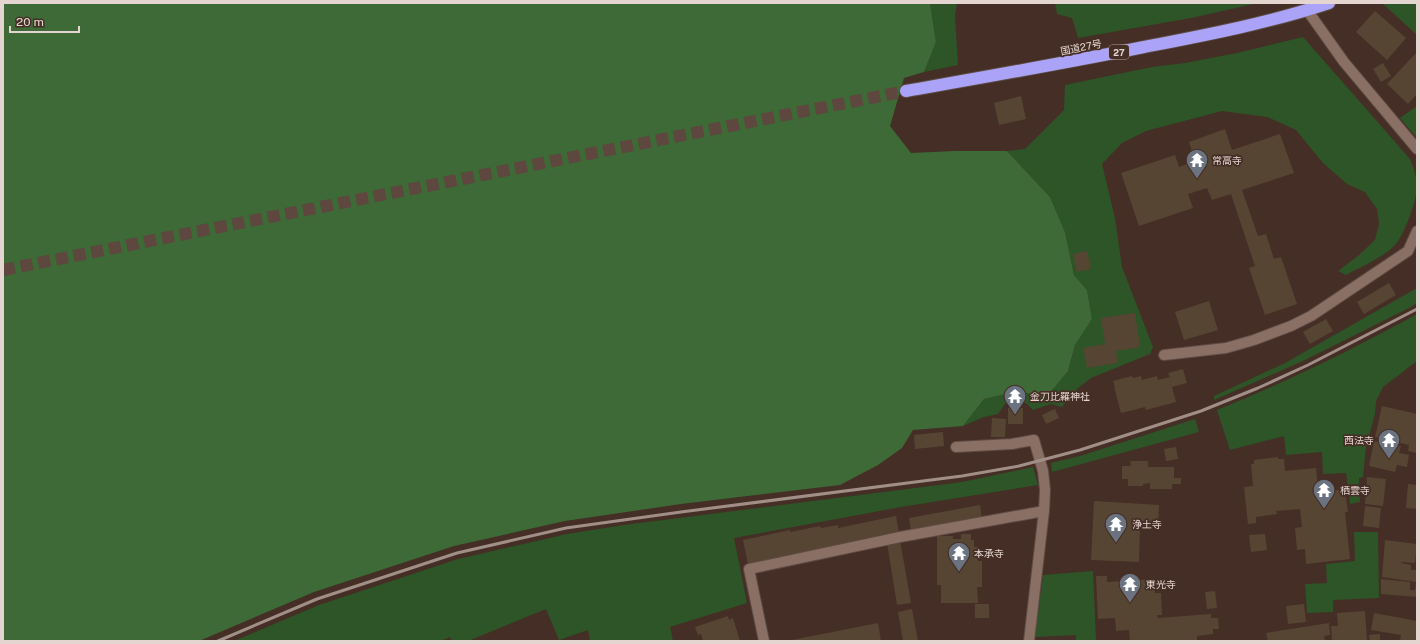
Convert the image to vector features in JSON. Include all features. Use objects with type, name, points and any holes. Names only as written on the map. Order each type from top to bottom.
[{"type":"highway","name":"国道27号","points":[[906,91],[1034,69],[1216,33],[1262,23],[1329,3]]},
{"type":"lane","points":[[1307,10],[1344,62],[1417,149]]},
{"type":"lane","points":[[1164,355],[1226,348],[1254,340],[1291,326],[1311,316],[1408,251],[1417,231]]},
{"type":"lane","points":[[956,447],[1012,444],[1034,440],[1043,471],[1045,490],[1044,511],[1029,641]]},
{"type":"lane","points":[[764,641],[749,569],[900,537],[1044,511]]},
{"type":"green space","points":[[3,3],[930,3],[936,42],[924,72],[904,78],[890,126],[911,153],[1007,151],[1050,197],[1065,232],[1074,275],[1087,290],[1092,319],[1075,345],[1068,371],[1046,398],[1019,391],[984,399],[963,426],[913,430],[902,448],[878,465],[840,485],[681,504],[565,521],[454,546],[314,592],[199,641],[3,641]]},
{"type":"green space","points":[[930,3],[957,3],[955,16],[958,65],[924,72],[936,42]]},
{"type":"green space","points":[[1055,3],[1258,3],[1191,18],[1078,38],[1072,18],[1057,14]]},
{"type":"green space","points":[[1382,3],[1417,3],[1417,35]]},
{"type":"green space","points":[[1303,37],[1410,159],[1415,172],[1417,186],[1413,208],[1407,225],[1396,244],[1379,258],[1346,275],[1338,271],[1359,255],[1375,240],[1379,224],[1377,209],[1365,192],[1347,184],[1323,163],[1296,130],[1267,117],[1222,111],[1146,131],[1122,143],[1102,164],[1115,218],[1122,267],[1153,347],[1150,354],[1091,378],[1078,388],[1062,407],[1051,404],[1033,410],[1026,403],[1005,404],[998,414],[984,417],[963,426],[984,399],[1019,391],[1046,398],[1068,371],[1075,345],[1092,319],[1087,290],[1074,275],[1065,232],[1050,197],[1007,151],[1025,149],[1064,110],[1065,85],[1152,67],[1185,63],[1237,53]]},
{"type":"green space","points":[[1417,106],[1417,138],[1400,118]]},
{"type":"green space","points":[[1417,288],[1417,303],[1411,307],[1305,360],[1214,400],[1214,396],[1285,363]]},
{"type":"green space","points":[[1417,314],[1417,361],[1383,387],[1376,401],[1375,414],[1366,447],[1363,477],[1359,478],[1360,502],[1350,504],[1346,473],[1323,474],[1322,452],[1286,455],[1284,436],[1230,450],[1217,410],[1318,365]]},
{"type":"green space","points":[[1195,419],[1199,432],[1052,472],[1051,463],[1080,456]]},
{"type":"green space","points":[[1033,467],[1038,485],[901,507],[734,538],[747,603],[670,627],[673,641],[590,641],[588,630],[559,640],[546,609],[468,641],[452,641],[450,637],[440,641],[234,641],[319,605],[458,559],[567,534],[624,525],[962,482]]},
{"type":"green space","points":[[1354,532],[1378,532],[1379,598],[1333,600],[1333,612],[1307,613],[1305,584],[1327,583],[1326,564],[1355,561]]},
{"type":"green space","points":[[1093,571],[1096,641],[1076,641],[1076,635],[1035,637],[1043,575]]},
{"type":"building","points":[[1375,11],[1406,38],[1387,60],[1356,32]]},
{"type":"building","points":[[1417,52],[1417,94],[1408,104],[1387,84]]},
{"type":"building","points":[[1383,63],[1391,76],[1381,82],[1373,69]]},
{"type":"building","points":[[1021,96],[1026,119],[999,125],[994,103]]},
{"type":"building","name":"常高寺","points":[[1225,129],[1232,150],[1280,134],[1294,173],[1242,190],[1258,236],[1266,234],[1274,259],[1281,257],[1297,304],[1265,315],[1249,268],[1255,266],[1231,194],[1212,200],[1207,188],[1188,194],[1193,208],[1139,226],[1121,173],[1175,155],[1179,167],[1195,161],[1189,142]]},
{"type":"building","points":[[1087,251],[1091,269],[1077,272],[1073,254]]},
{"type":"building","points":[[1389,283],[1396,295],[1364,314],[1357,302]]},
{"type":"building","points":[[1209,301],[1218,330],[1184,340],[1175,312]]},
{"type":"building","points":[[1135,313],[1140,347],[1116,351],[1118,363],[1087,368],[1083,348],[1105,344],[1101,318]]},
{"type":"building","points":[[1326,319],[1333,331],[1310,344],[1303,332]]},
{"type":"building","points":[[1183,369],[1187,383],[1172,387],[1176,402],[1146,410],[1145,407],[1121,413],[1113,381],[1132,376],[1133,378],[1141,376],[1142,380],[1157,376],[1158,380],[1170,377],[1168,373]]},
{"type":"building","points":[[1382,406],[1417,414],[1417,453],[1408,451],[1409,445],[1375,437]]},
{"type":"building","name":"金刀比羅神社","points":[[1008,408],[1023,408],[1023,424],[1008,424]]},
{"type":"building","points":[[1055,409],[1059,418],[1046,424],[1042,415]]},
{"type":"building","points":[[992,418],[1006,419],[1005,437],[991,437]]},
{"type":"building","points":[[943,432],[944,446],[915,449],[914,435]]},
{"type":"building","name":"西法寺","points":[[1374,441],[1401,446],[1399,453],[1409,455],[1407,467],[1397,465],[1395,472],[1369,466]]},
{"type":"building","points":[[1176,447],[1178,459],[1166,461],[1164,449]]},
{"type":"building","name":"栖雲寺","points":[[1278,457],[1278,459],[1284,459],[1285,471],[1316,468],[1318,489],[1331,488],[1331,491],[1345,489],[1348,512],[1345,512],[1350,559],[1306,564],[1305,549],[1297,550],[1295,528],[1302,527],[1300,509],[1276,511],[1277,514],[1256,517],[1256,523],[1248,524],[1244,487],[1253,486],[1251,464],[1254,464],[1254,460]]},
{"type":"building","points":[[1130,461],[1148,461],[1148,467],[1174,467],[1174,478],[1181,478],[1181,484],[1172,484],[1172,489],[1150,489],[1150,483],[1143,484],[1143,486],[1128,486],[1128,479],[1122,479],[1122,466],[1131,466]]},
{"type":"building","points":[[1367,477],[1386,479],[1383,506],[1365,504]]},
{"type":"building","points":[[1408,484],[1417,485],[1417,509],[1406,508]]},
{"type":"building","name":"浄土寺","points":[[1094,501],[1159,505],[1158,527],[1140,527],[1139,562],[1091,560]]},
{"type":"building","points":[[980,505],[982,519],[911,531],[909,518]]},
{"type":"building","points":[[1365,506],[1381,508],[1379,528],[1363,526]]},
{"type":"building","points":[[896,516],[899,533],[748,564],[743,540],[790,530],[790,532],[820,526],[821,528],[838,525],[838,528]]},
{"type":"building","name":"本承寺","points":[[961,534],[971,534],[971,540],[974,540],[974,547],[978,547],[978,561],[982,561],[982,587],[977,587],[978,603],[941,603],[941,585],[937,585],[937,536],[953,536],[953,539],[961,539]]},
{"type":"building","points":[[1265,534],[1267,550],[1251,552],[1249,535]]},
{"type":"building","points":[[900,540],[911,603],[897,605],[887,543]]},
{"type":"building","points":[[1385,540],[1417,544],[1415,563],[1401,563],[1411,565],[1411,570],[1417,570],[1417,597],[1381,594],[1381,579],[1410,582],[1410,590],[1415,590],[1416,582],[1382,577]]},
{"type":"building","name":"東光寺","points":[[1096,576],[1107,576],[1107,582],[1154,579],[1155,593],[1161,593],[1162,615],[1157,615],[1158,618],[1211,614],[1211,618],[1218,618],[1219,629],[1213,629],[1213,634],[1197,636],[1196,641],[1130,641],[1129,630],[1116,631],[1115,618],[1098,619]]},
{"type":"building","points":[[1215,591],[1217,608],[1207,609],[1205,592]]},
{"type":"building","points":[[975,604],[989,604],[989,618],[975,618]]},
{"type":"building","points":[[1304,604],[1306,622],[1288,624],[1286,606]]},
{"type":"building","points":[[912,609],[918,641],[903,641],[898,612]]},
{"type":"building","points":[[1365,611],[1367,641],[1332,641],[1331,626],[1338,626],[1337,613]]},
{"type":"building","points":[[1374,613],[1417,621],[1417,641],[1400,641],[1401,635],[1371,630]]},
{"type":"building","points":[[728,616],[729,620],[733,618],[740,641],[703,641],[701,634],[698,635],[695,627]]},
{"type":"building","points":[[878,623],[881,641],[792,641],[792,640]]},
{"type":"building","points":[[1329,623],[1330,635],[1324,636],[1325,641],[1268,641],[1266,633]]},
{"type":"building","points":[[1380,634],[1380,641],[1370,641],[1369,635]]},
{"type":"tunnel","points":[[3,270],[906,91]]},
{"type":"railway","points":[[218,641],[317,599],[457,553],[566,528],[962,476],[1019,466],[1080,450],[1201,411],[1258,388],[1308,365],[1417,309]]},
{"type":"place","name":"常高寺","points":[[1197,180]]},
{"type":"place","name":"金刀比羅神社","points":[[1015,416]]},
{"type":"place","name":"西法寺","points":[[1389,460]]},
{"type":"place","name":"栖雲寺","points":[[1324,510]]},
{"type":"place","name":"浄土寺","points":[[1116,544]]},
{"type":"place","name":"本承寺","points":[[959,572]]},
{"type":"place","name":"東光寺","points":[[1130,604]]}]
